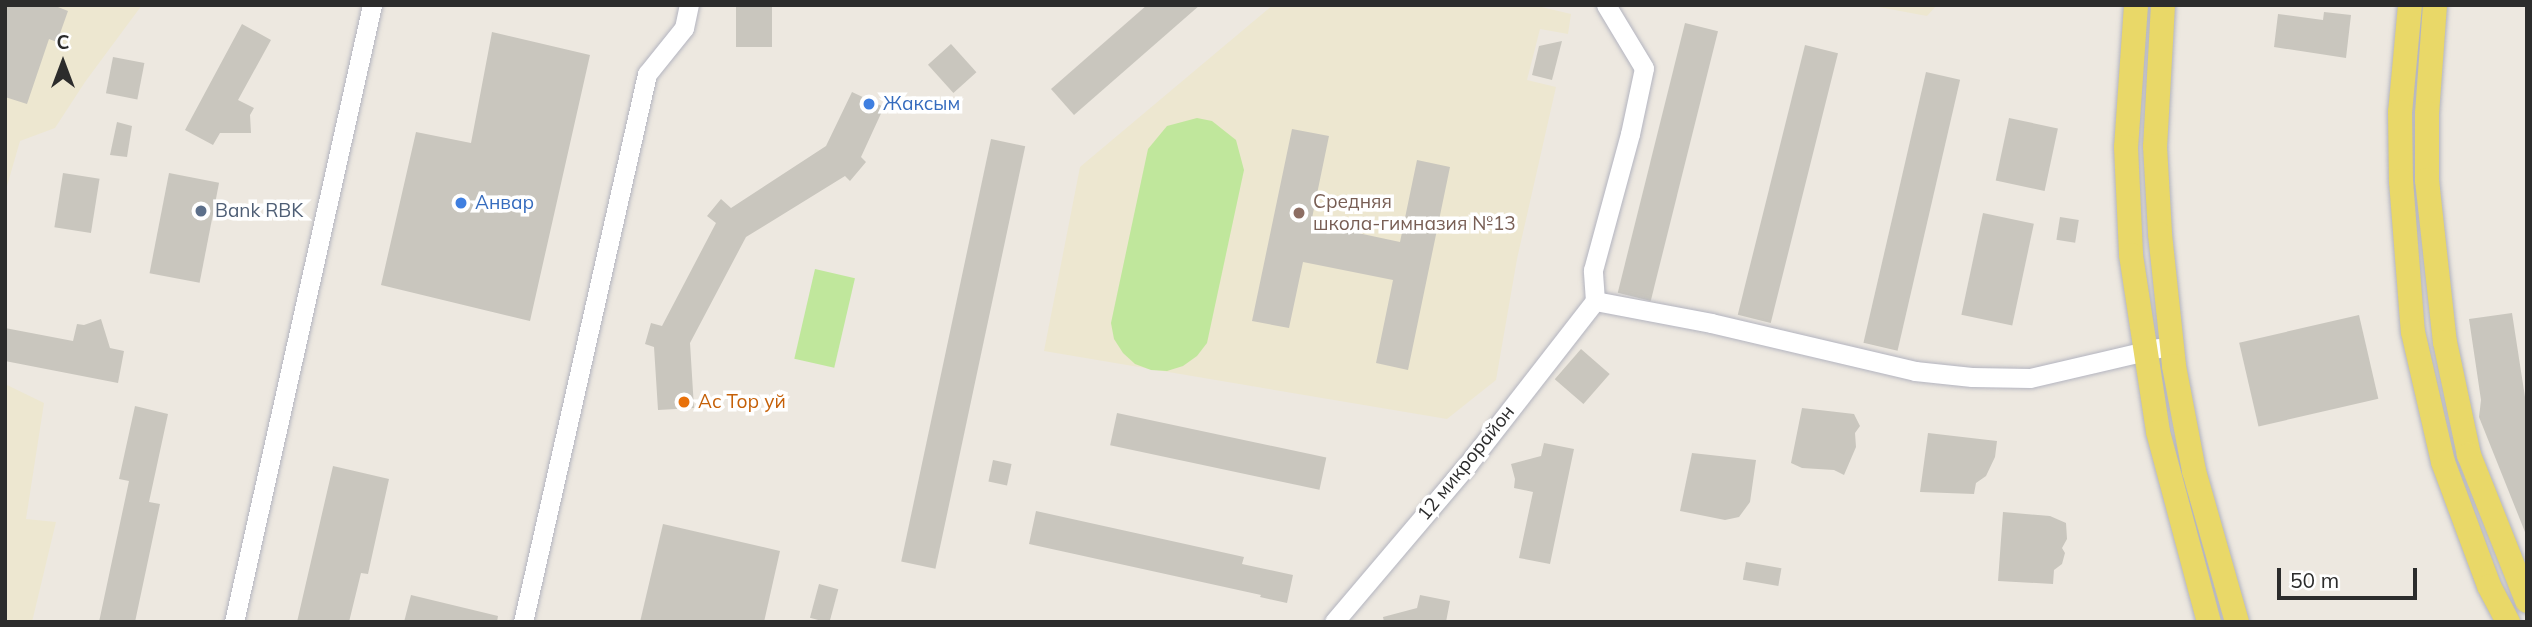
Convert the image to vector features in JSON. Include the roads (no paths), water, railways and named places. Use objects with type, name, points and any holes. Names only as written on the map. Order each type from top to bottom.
[{"type":"main road","points":[[2136,5],[2129,80],[2127,160],[2131,256],[2143,350],[2158,432],[2209,622]]},
{"type":"main road","points":[[2162,5],[2155,146],[2172,346],[2194,471],[2237,622]]},
{"type":"main road","points":[[2410,5],[2400,112],[2401,181],[2413,332],[2443,462],[2489,586],[2508,622]]},
{"type":"main road","points":[[2435,5],[2427,113],[2427,180],[2445,342],[2469,455],[2509,562],[2527,601]]},
{"type":"street","points":[[234,622],[372,5]]},
{"type":"street","points":[[523,622],[648,74],[684,28],[689,5]]},
{"type":"street","points":[[1606,5],[1644,68],[1630,134],[1592,270],[1595,301],[1685,317],[1915,371],[1972,377],[2030,378],[2143,350],[2172,346]]},
{"type":"street","name":"12 микрорайон","points":[[1334,622],[1468,464],[1595,301]]},
{"type":"place","name":"Жаксым","points":[[869,104]]},
{"type":"place","name":"Анвар","points":[[461,203]]},
{"type":"place","name":"Bank RBK","points":[[201,211]]},
{"type":"place","name":"Средняя школа-гимназия №13","points":[[1299,213]]},
{"type":"place","name":"Ас Тор уй","points":[[684,402]]}]
